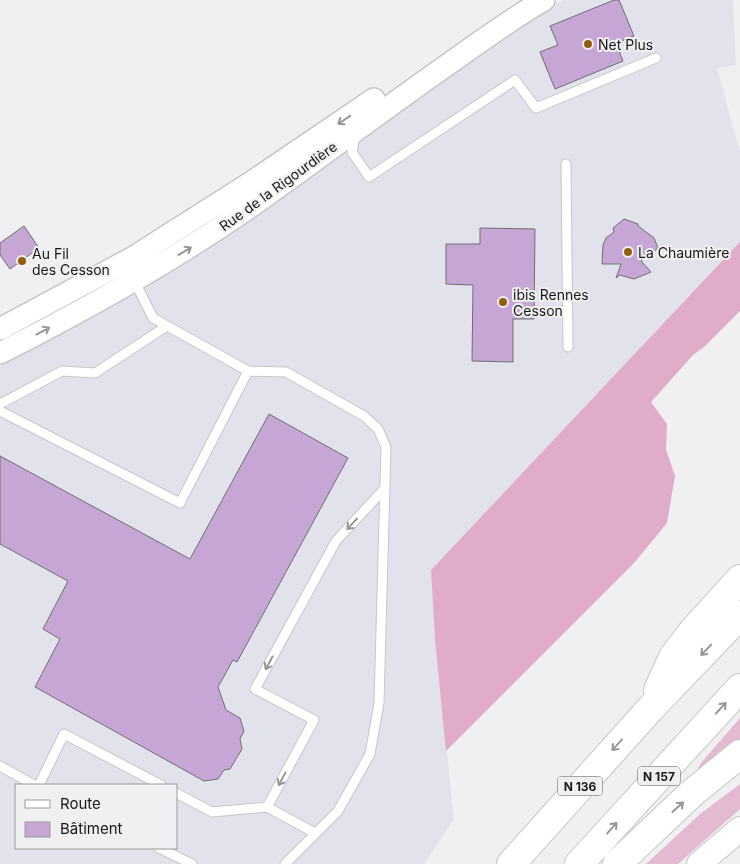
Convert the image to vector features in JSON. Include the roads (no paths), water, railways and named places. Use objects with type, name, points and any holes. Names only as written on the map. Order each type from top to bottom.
[{"type":"highway","name":"N 136","points":[[511,864],[650,708],[673,656],[740,579]]},
{"type":"highway","points":[[650,708],[740,615]]},
{"type":"highway","name":"N 157","points":[[579,864],[740,688]]},
{"type":"highway","points":[[617,864],[691,794],[740,754]]},
{"type":"main road","points":[[699,864],[740,829]]},
{"type":"street","name":"Rue de la Rigourdière","points":[[0,329],[125,262],[253,181],[516,0]]},
{"type":"street","name":"Rue de la Rigourdière","points":[[0,353],[135,281],[196,244],[355,130],[544,0]]},
{"type":"lane","points":[[355,130],[352,152],[369,177],[515,80],[536,108],[656,58]]},
{"type":"lane","points":[[328,150],[352,152]]},
{"type":"lane","points":[[566,164],[568,347]]},
{"type":"lane","points":[[125,262],[153,318],[248,371],[286,372],[364,416],[378,429],[386,447],[379,703],[370,754],[338,811],[285,864]]},
{"type":"lane","points":[[0,404],[62,371],[94,373],[167,326]]},
{"type":"lane","points":[[0,411],[180,503],[248,371]]},
{"type":"lane","points":[[267,808],[314,720],[255,690],[336,541],[385,488]]},
{"type":"lane","points":[[39,784],[64,734],[159,784]]},
{"type":"lane","points":[[0,766],[32,784]]},
{"type":"lane","points":[[178,794],[212,812],[267,808],[315,834]]},
{"type":"lane","points":[[161,849],[192,864]]},
{"type":"place","name":"Net Plus","points":[[588,44]]},
{"type":"place","name":"La Chaumière","points":[[628,252]]},
{"type":"place","name":"Au Fil des Cesson","points":[[22,261]]},
{"type":"place","name":"ibis Rennes Cesson","points":[[503,302]]}]
